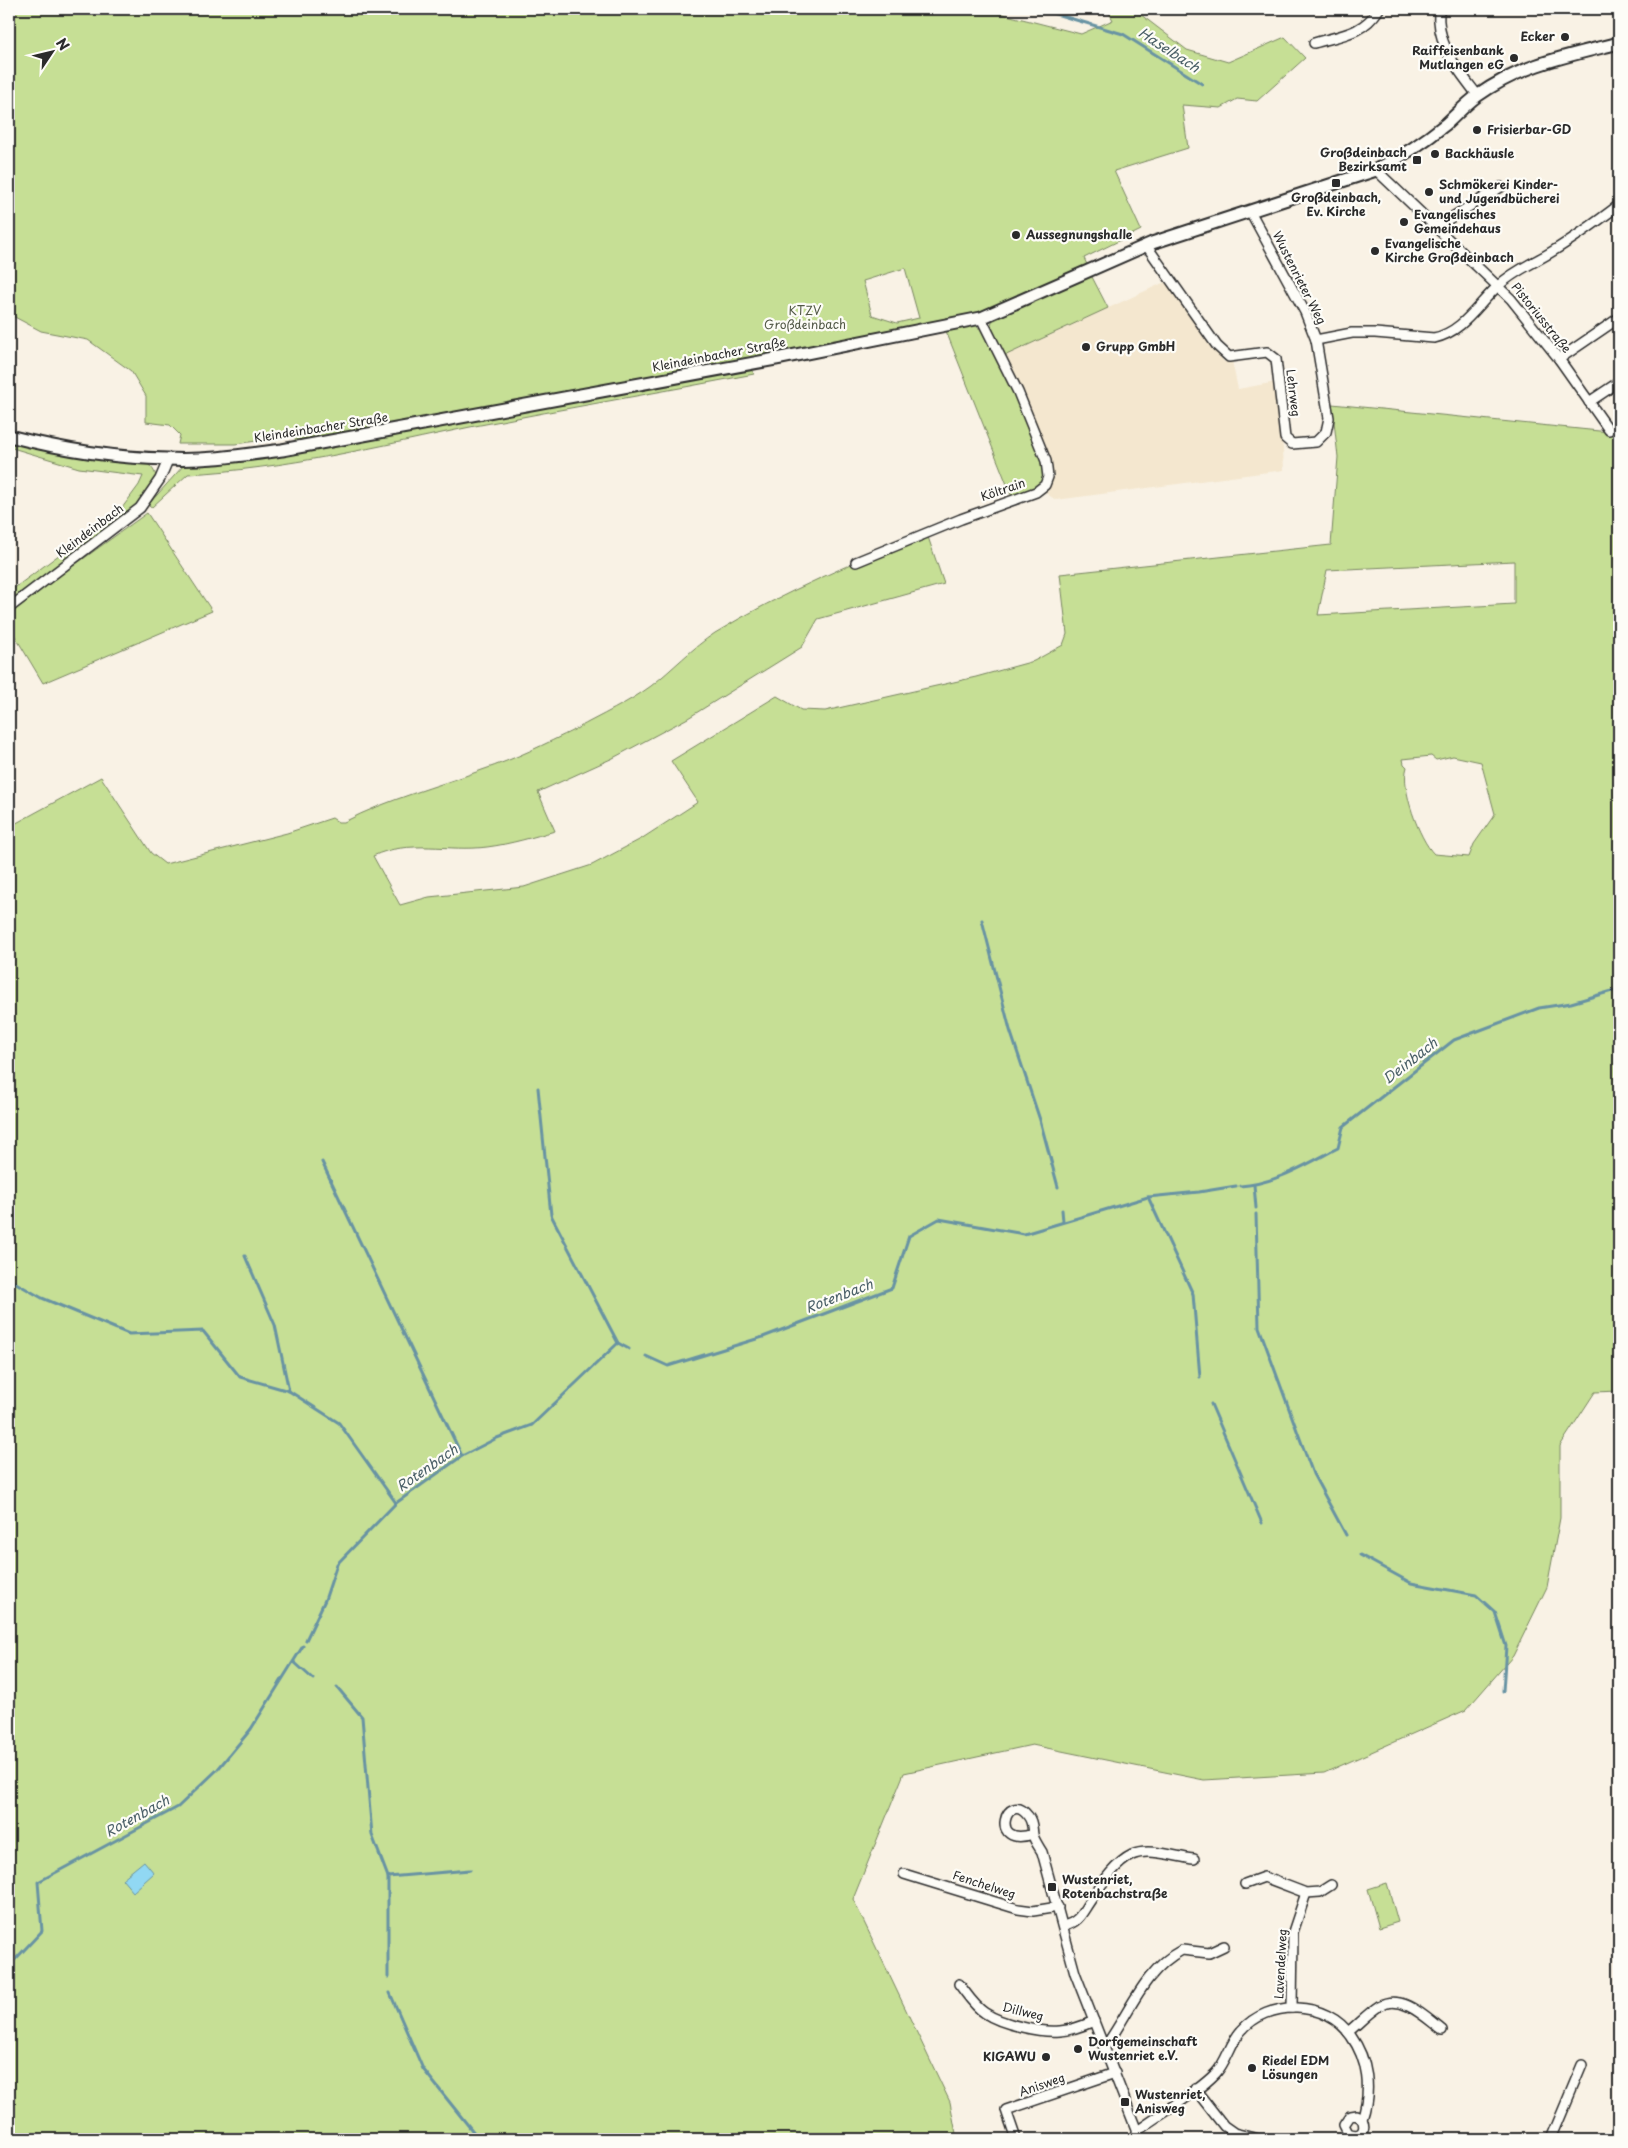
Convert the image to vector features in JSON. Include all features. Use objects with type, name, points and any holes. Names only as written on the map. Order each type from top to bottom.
[{"type":"street","points":[[1314,43],[1363,27],[1379,9]]},
{"type":"street","points":[[1439,9],[1438,26],[1447,55],[1478,96]]},
{"type":"street","name":"Kleindeinbacher Straße","points":[[9,436],[45,445],[108,455],[168,460],[282,450],[781,358],[981,318],[1146,245],[1376,170],[1402,157],[1422,143],[1478,96],[1514,74],[1536,64],[1619,43]]},
{"type":"street","name":"Pistoriusstraße","points":[[1376,170],[1498,286],[1559,359],[1609,430]]},
{"type":"street","points":[[1436,228],[1501,187]]},
{"type":"street","points":[[1316,340],[1352,333],[1434,338],[1444,336],[1456,329],[1498,286],[1517,271],[1581,233],[1619,205]]},
{"type":"street","name":"Wustenrieter Weg","points":[[1250,211],[1305,312],[1316,340],[1329,418]]},
{"type":"street","name":"Lehrweg","points":[[1146,245],[1217,346],[1229,357],[1267,352],[1276,359],[1285,438],[1292,444],[1309,444],[1320,439],[1326,432],[1329,418]]},
{"type":"street","name":"Költrain","points":[[856,562],[961,519],[1036,492],[1045,485],[1048,477],[1046,462],[1018,392],[981,318]]},
{"type":"street","points":[[1559,359],[1619,318]]},
{"type":"street","points":[[1590,402],[1619,382]]},
{"type":"street","name":"Kleindeinbach","points":[[9,608],[140,508],[160,479],[168,460]]},
{"type":"street","points":[[1033,1834],[1042,1852],[1064,1926],[1075,1972],[1138,2136],[1216,2073],[1231,2045],[1241,2030],[1248,2024],[1272,2011],[1292,2008],[1310,2009],[1327,2015],[1342,2025],[1360,2048],[1368,2088],[1362,2119]]},
{"type":"street","points":[[1064,1926],[1076,1922],[1100,1887],[1121,1863],[1133,1854],[1148,1852],[1194,1859]]},
{"type":"street","name":"Fenchelweg","points":[[904,1874],[1018,1909],[1033,1911],[1058,1907]]},
{"type":"street","points":[[1245,1884],[1264,1877],[1306,1894],[1320,1892],[1331,1885]]},
{"type":"street","name":"Lavendelweg","points":[[1292,2008],[1294,1932],[1306,1894]]},
{"type":"street","points":[[1104,2048],[1114,2035],[1133,1999],[1160,1964],[1182,1950],[1209,1953],[1224,1946]]},
{"type":"street","name":"Dillweg","points":[[959,1984],[984,2012],[1008,2022],[1046,2031],[1059,2031],[1094,2021]]},
{"type":"street","points":[[1348,2032],[1380,2006],[1390,2003],[1410,2006],[1442,2030]]},
{"type":"street","points":[[1551,2139],[1582,2065]]},
{"type":"street","name":"Anisweg","points":[[1016,2139],[1006,2110],[1114,2073]]},
{"type":"street","points":[[1196,2089],[1224,2126],[1234,2133],[1258,2139]]},
{"type":"shaded area","points":[[1167,281],[1224,362],[1232,361],[1238,389],[1276,382],[1284,470],[1056,500],[1044,492],[1040,483],[1044,478],[1002,357]]},
{"type":"green space","name":"KTZV Großdeinbach","points":[[9,9],[983,9],[1081,34],[1113,20],[1107,9],[1137,9],[1136,11],[1187,50],[1228,62],[1285,37],[1305,58],[1257,101],[1237,99],[1221,108],[1182,105],[1188,148],[1114,171],[1141,230],[1084,258],[1088,267],[985,311],[960,318],[297,442],[293,436],[235,444],[178,444],[180,435],[170,425],[146,422],[146,396],[131,371],[88,340],[41,331],[9,314]],"holes":[[[905,268],[919,318],[897,323],[872,315],[863,281]]]},
{"type":"green space","points":[[1091,275],[1108,308],[1002,357],[990,327],[993,319]]},
{"type":"green space","points":[[975,322],[978,328],[984,327],[999,357],[1030,427],[1043,466],[1044,477],[1039,485],[1012,497],[946,331]]},
{"type":"green space","points":[[751,368],[754,374],[475,426],[332,456],[260,467],[188,474],[152,507],[148,505],[184,465],[251,460],[317,450]]},
{"type":"green space","points":[[1332,404],[1619,433],[1619,1391],[1595,1392],[1560,1446],[1560,1518],[1547,1587],[1513,1656],[1466,1710],[1324,1773],[1204,1780],[1032,1745],[904,1773],[853,1899],[950,2102],[957,2139],[9,2139],[9,827],[101,777],[151,853],[165,864],[287,833],[332,818],[338,822],[344,822],[395,800],[506,761],[576,729],[642,692],[707,639],[740,618],[819,579],[926,531],[944,584],[818,619],[802,647],[688,718],[613,758],[538,792],[555,831],[487,847],[400,848],[373,856],[400,905],[429,897],[524,887],[592,865],[641,839],[698,802],[671,761],[777,696],[801,710],[825,711],[976,677],[1034,661],[1063,645],[1067,634],[1060,574],[1331,545],[1338,457]],"holes":[[[1514,561],[1514,604],[1318,615],[1327,570]],[[1431,756],[1436,760],[1453,756],[1481,762],[1495,814],[1474,844],[1469,857],[1434,854],[1422,837],[1412,812],[1406,787],[1407,767],[1403,759]]]},
{"type":"green space","points":[[9,441],[87,457],[146,463],[153,469],[156,478],[150,489],[114,524],[9,605],[9,592],[122,508],[139,485],[143,476],[79,468],[9,447]]},
{"type":"green space","points":[[147,513],[212,611],[43,683],[9,626],[9,612]]},
{"type":"green space","points":[[1387,1883],[1398,1922],[1379,1928],[1368,1889]]},
{"type":"water","points":[[144,1861],[154,1873],[133,1892],[122,1879]]},
{"type":"waterway","name":"Haselbach","points":[[1039,9],[1123,34],[1202,84]]},
{"type":"waterway","points":[[982,920],[1010,1030],[1040,1120],[1058,1187]]},
{"type":"waterway","name":"Deinbach","points":[[1240,1186],[1278,1177],[1303,1167],[1338,1148],[1343,1127],[1454,1040],[1539,1008],[1571,1003],[1619,989]]},
{"type":"waterway","points":[[538,1088],[551,1215],[618,1343]]},
{"type":"waterway","points":[[322,1162],[462,1456]]},
{"type":"waterway","points":[[1254,1185],[1256,1208]]},
{"type":"waterway","name":"Rotenbach","points":[[646,1356],[668,1366],[763,1337],[892,1288],[909,1236],[939,1219],[1024,1234],[1148,1197],[1236,1186]]},
{"type":"waterway","points":[[1148,1197],[1193,1294],[1200,1377]]},
{"type":"waterway","points":[[1062,1210],[1063,1221]]},
{"type":"waterway","points":[[1256,1214],[1259,1327],[1313,1474],[1346,1535]]},
{"type":"waterway","points":[[245,1256],[275,1325],[289,1391]]},
{"type":"waterway","points":[[9,1279],[42,1298],[129,1334],[203,1331],[240,1377],[289,1391],[339,1423],[396,1503]]},
{"type":"waterway","name":"Rotenbach","points":[[306,1640],[325,1600],[337,1564],[396,1503],[462,1456],[497,1438],[532,1425],[618,1343],[629,1349]]},
{"type":"waterway","points":[[1211,1404],[1262,1523]]},
{"type":"waterway","points":[[1360,1555],[1411,1583],[1476,1595],[1495,1612],[1506,1646],[1503,1691]]},
{"type":"waterway","name":"Rotenbach","points":[[9,1966],[42,1931],[38,1882],[178,1807],[218,1769],[251,1729],[303,1646]]},
{"type":"waterway","points":[[294,1662],[313,1679]]},
{"type":"waterway","points":[[337,1687],[362,1717],[372,1835],[388,1877],[388,1977]]},
{"type":"waterway","points":[[388,1877],[470,1870]]},
{"type":"waterway","points":[[390,1993],[423,2069],[479,2139]]},
{"type":"place","name":"Ecker","points":[[1565,37]]},
{"type":"place","name":"Raiffeisenbank Mutlangen eG","points":[[1514,58]]},
{"type":"place","name":"Frisierbar-GD","points":[[1477,130]]},
{"type":"place","name":"Backhäusle","points":[[1435,154]]},
{"type":"place","name":"Großdeinbach Bezirksamt","points":[[1417,160]]},
{"type":"place","name":"Großdeinbach, Ev. Kirche","points":[[1336,183]]},
{"type":"place","name":"Schmökerei Kinder- und Jugendbücherei","points":[[1429,192]]},
{"type":"place","name":"Evangelisches Gemeindehaus","points":[[1404,222]]},
{"type":"place","name":"Aussegnungshalle","points":[[1016,235]]},
{"type":"place","name":"Evangelische Kirche Großdeinbach","points":[[1375,251]]},
{"type":"place","name":"Grupp GmbH","points":[[1086,347]]},
{"type":"place","name":"Wustenriet, Rotenbachstraße","points":[[1052,1887]]},
{"type":"place","name":"Dorfgemeinschaft Wustenriet e.V.","points":[[1078,2049]]},
{"type":"place","name":"KIGAWU","points":[[1046,2057]]},
{"type":"place","name":"Riedel EDM Lösungen","points":[[1252,2068]]},
{"type":"place","name":"Wustenriet, Anisweg","points":[[1125,2102]]}]
